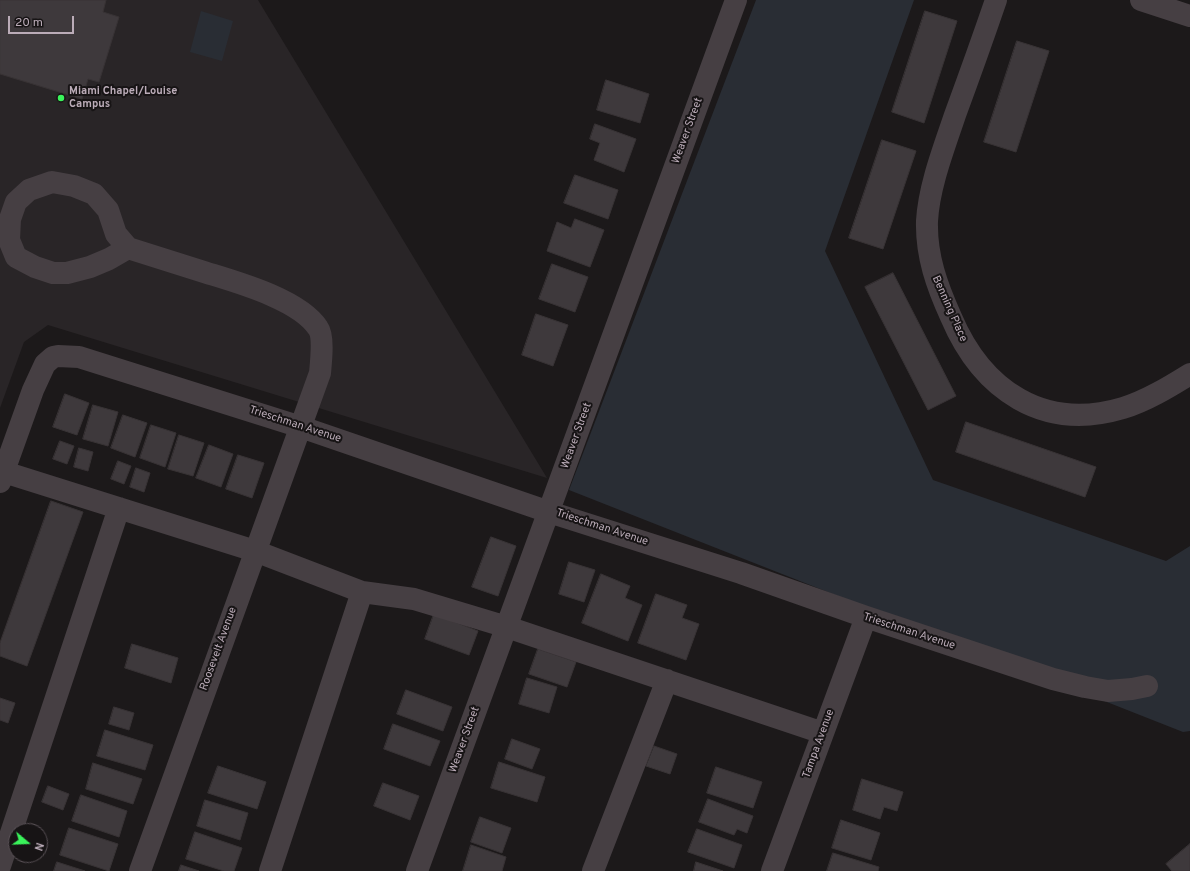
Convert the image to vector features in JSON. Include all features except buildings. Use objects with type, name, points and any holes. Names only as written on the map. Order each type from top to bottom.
[{"type":"street","name":"Weaver Street","points":[[417,871],[736,0]]},
{"type":"street","name":"Benning Place","points":[[996,0],[943,151],[931,194],[927,221],[929,254],[932,271],[956,330],[966,347],[991,379],[1006,392],[1020,400],[1034,407],[1050,412],[1086,414],[1122,408],[1140,402],[1190,374]]},
{"type":"street","points":[[1141,0],[1190,16]]},
{"type":"street","points":[[52,182],[74,186],[94,194],[108,210],[116,234],[128,248],[108,259],[90,266],[67,273],[53,273],[35,267],[16,257],[9,240],[10,219],[16,202],[29,190],[52,182]]},
{"type":"street","name":"Roosevelt Avenue","points":[[128,248],[254,288],[286,302],[306,315],[319,328],[322,347],[320,373],[140,871]]},
{"type":"street","name":"Trieschman Avenue","points":[[2,477],[33,390],[46,364],[53,357],[79,357],[301,427],[549,512],[741,573],[866,618],[1053,679],[1085,688],[1108,691],[1147,686]]},
{"type":"street","points":[[2,477],[119,508],[255,550],[362,592],[414,599],[507,627],[823,732]]},
{"type":"street","points":[[0,866],[119,508]]},
{"type":"street","points":[[270,871],[362,592]]},
{"type":"street","name":"Tampa Avenue","points":[[772,871],[866,618]]},
{"type":"street","points":[[593,871],[667,680]]},
{"type":"shaded area","points":[[0,0],[258,0],[547,478],[48,325],[24,342],[0,408]]},
{"type":"shaded area","points":[[756,0],[914,0],[825,251],[933,480],[1166,561],[1190,546],[1190,731],[1183,732],[569,490]]},
{"type":"shaded area","points":[[201,11],[233,21],[222,61],[190,52]]},
{"type":"place","name":"Miami Chapel/Louise Campus","points":[[61,98]]}]
